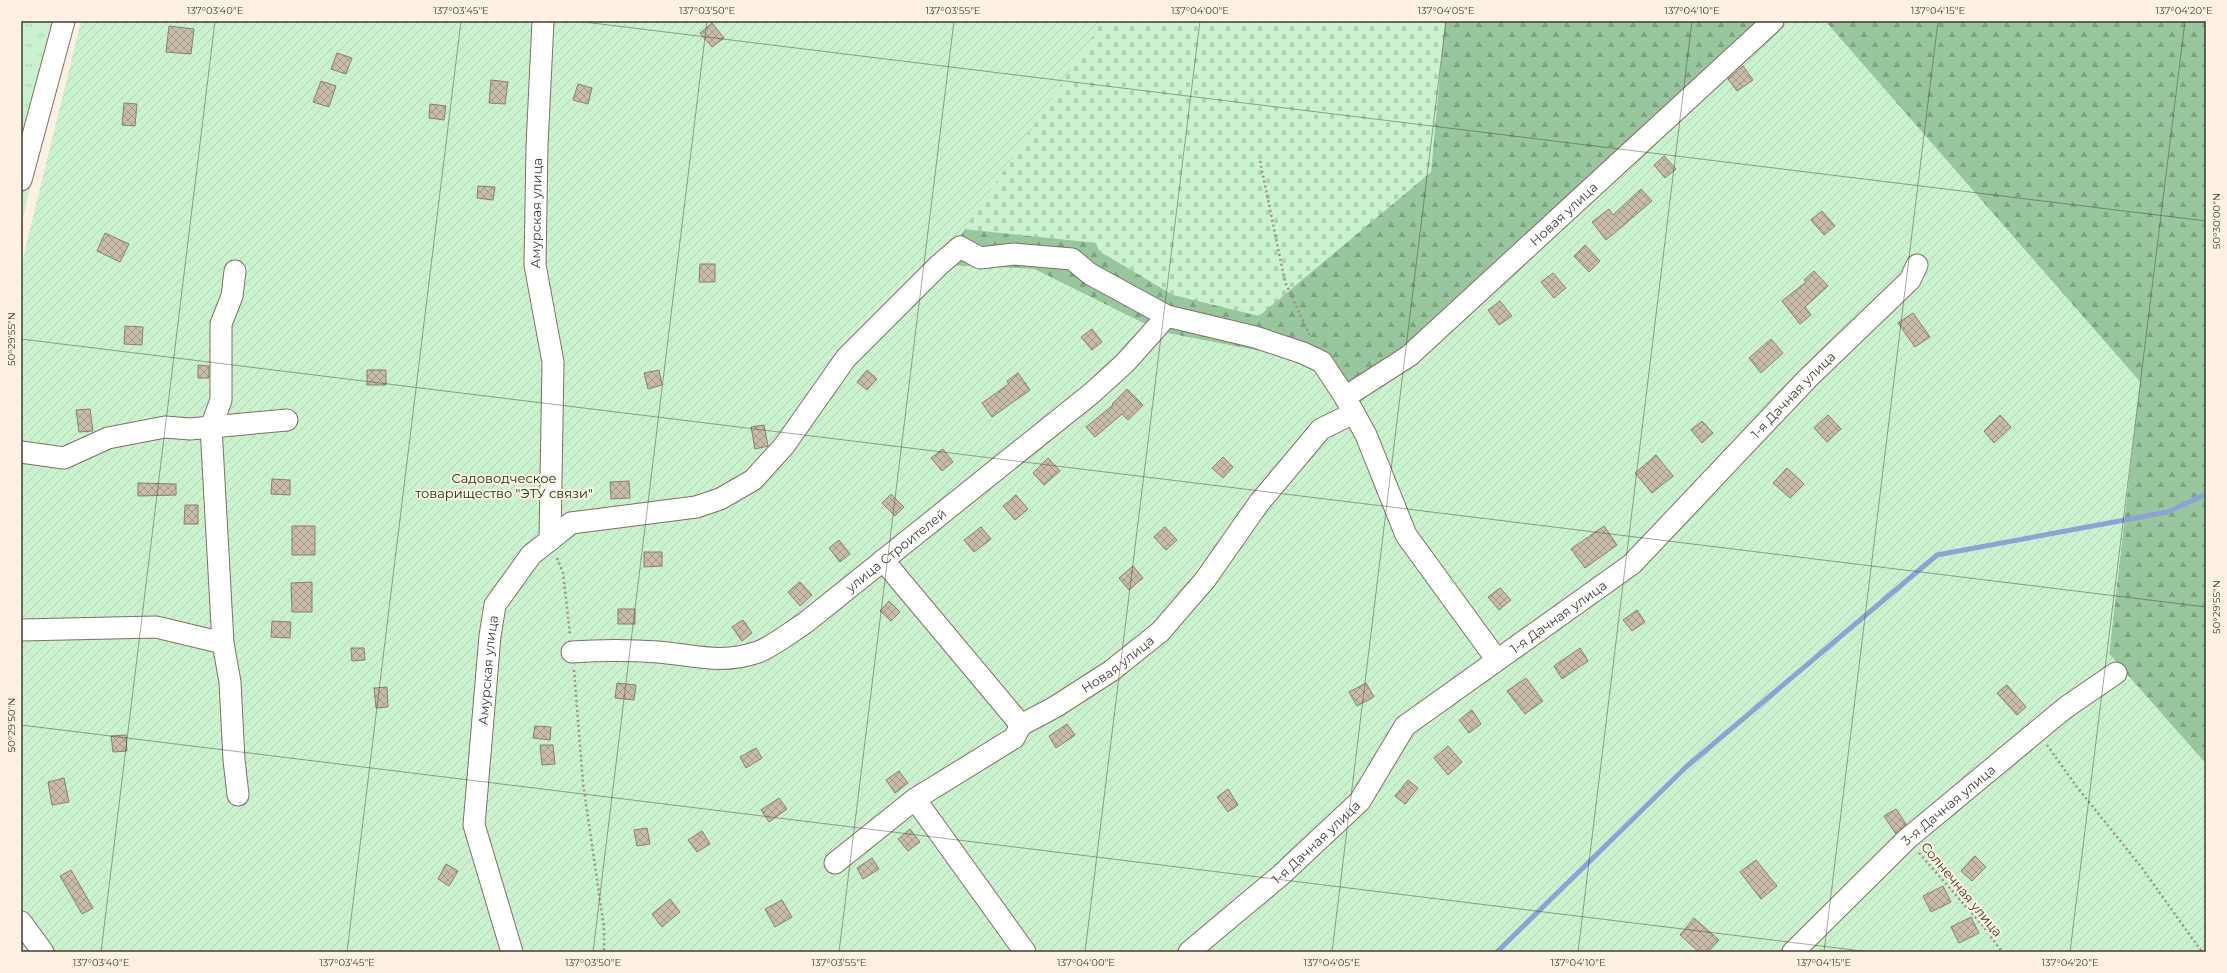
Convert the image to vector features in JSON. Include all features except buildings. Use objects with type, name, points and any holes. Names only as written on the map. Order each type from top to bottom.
[{"type":"street","points":[[21,180],[64,21]]},
{"type":"street","name":"Амурская улица","points":[[512,952],[474,825],[490,636],[495,605],[531,555],[550,540],[553,362],[535,265],[537,146],[543,21]]},
{"type":"street","name":"Новая улица","points":[[835,863],[915,799],[1014,738],[1021,725],[1055,707],[1111,671],[1160,632],[1205,580],[1259,503],[1321,429],[1409,356],[1773,21]]},
{"type":"street","points":[[550,540],[571,524],[696,507],[720,499],[752,480],[784,446],[846,358],[939,265],[960,247],[980,258],[1014,254],[1072,259],[1090,274],[1167,316],[1255,337],[1303,353],[1322,362],[1350,405],[1366,435],[1406,535],[1497,660]]},
{"type":"street","name":"1-я Дачная улица","points":[[1189,952],[1281,875],[1360,800],[1405,726],[1632,564],[1808,378],[1910,280],[1917,265]]},
{"type":"street","points":[[235,271],[232,296],[221,324],[221,400],[211,427],[223,643],[230,682],[234,760],[238,795]]},
{"type":"street","name":"улица Строителей","points":[[572,652],[608,649],[660,652],[693,658],[719,660],[758,652],[804,623],[1092,393],[1125,363],[1167,316]]},
{"type":"street","points":[[21,452],[64,458],[108,438],[165,427],[190,429],[287,420]]},
{"type":"street","points":[[883,560],[1021,725]]},
{"type":"street","points":[[21,630],[156,627],[223,643]]},
{"type":"street","name":"3-я Дачная улица","points":[[1793,952],[1906,839],[2038,732],[2065,708],[2116,673]]},
{"type":"street","points":[[915,799],[1025,952]]},
{"type":"street","points":[[21,922],[43,952]]},
{"type":"path","points":[[1260,161],[1285,282],[1322,362]]},
{"type":"path","points":[[550,540],[563,573],[572,652],[583,783],[604,928],[604,952]]},
{"type":"path","points":[[2038,732],[2077,787],[2142,868],[2202,952]]},
{"type":"path","name":"Солнечная улица","points":[[1906,839],[1983,926],[2002,952]]},
{"type":"green space","points":[[21,21],[69,21],[46,112],[21,228]]},
{"type":"green space","name":"Садоводческое товарищество \"ЭТУ связи\"","points":[[81,21],[1103,21],[941,265],[1034,269],[1161,332],[1302,359],[1359,404],[1772,21],[1825,21],[2140,382],[2109,654],[2206,764],[2206,952],[21,952],[21,266]]},
{"type":"green space","points":[[872,21],[1772,21],[1359,404],[1302,359],[1161,332],[1034,269],[941,265]]},
{"type":"green space","points":[[950,21],[1445,21],[1431,172],[1259,316],[1173,295],[1099,251],[1096,243],[963,229]]},
{"type":"green space","points":[[1825,21],[2206,21],[2206,764],[2109,654],[2140,382]]},
{"type":"waterway","points":[[1497,952],[1686,767],[1937,555],[2168,512],[2206,494]]}]
